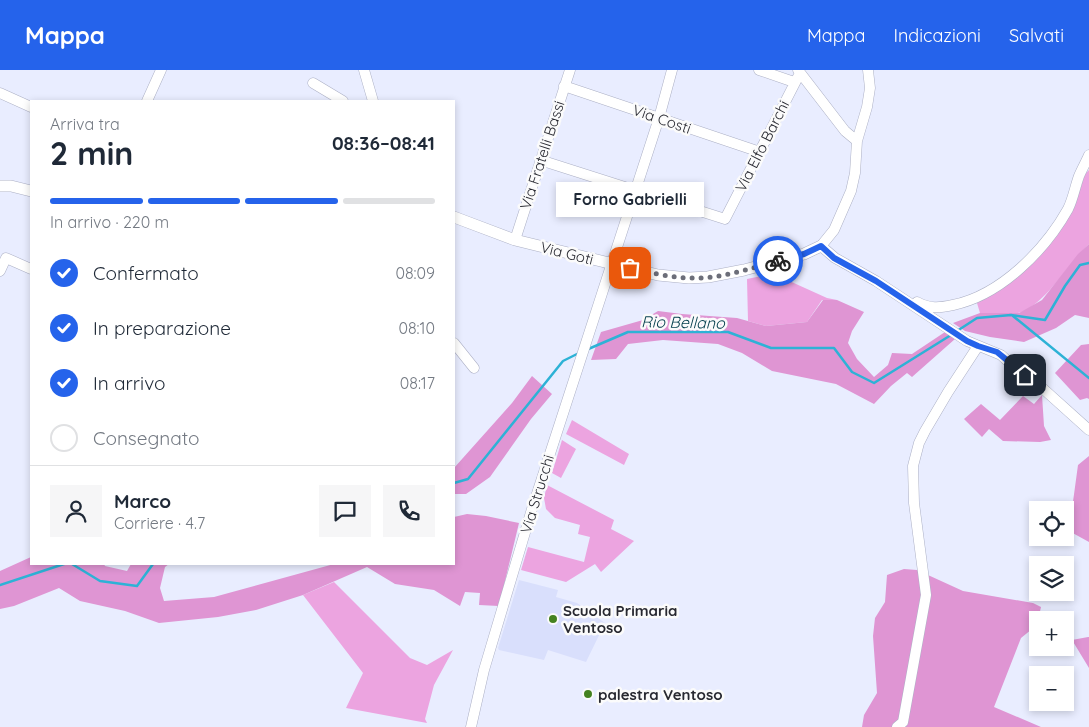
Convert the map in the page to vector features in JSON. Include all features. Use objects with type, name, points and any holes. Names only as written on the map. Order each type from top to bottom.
[{"type":"street","points":[[147,100],[161,70]]},
{"type":"street","points":[[364,70],[373,100]]},
{"type":"street","name":"Via Fratelli Bassi","points":[[515,240],[570,70]]},
{"type":"street","name":"Via Strucchi","points":[[471,727],[484,670],[532,509],[672,70]]},
{"type":"street","points":[[759,70],[797,75],[845,131],[857,141]]},
{"type":"street","points":[[868,70],[870,88],[867,107],[857,141],[855,173],[851,192],[834,230],[821,246],[834,258],[876,281],[960,336],[978,346],[993,350],[1001,355],[1039,385],[1089,430]]},
{"type":"street","name":"Via Elfo Barchi","points":[[634,190],[725,219],[797,75]]},
{"type":"street","points":[[313,83],[342,100]]},
{"type":"street","name":"Via Costi","points":[[564,86],[760,152]]},
{"type":"street","points":[[0,93],[30,107]]},
{"type":"street","points":[[897,296],[910,298],[924,306],[937,308],[972,300],[1004,280],[1027,261],[1051,235],[1069,207],[1080,174],[1089,155]]},
{"type":"street","points":[[540,160],[634,190]]},
{"type":"street","points":[[0,186],[11,186],[30,191]]},
{"type":"street","name":"Via Goti","points":[[455,217],[515,240],[658,275],[689,278],[708,278],[744,270],[787,259],[821,246]]},
{"type":"street","points":[[0,271],[6,258],[30,269]]},
{"type":"street","points":[[455,344],[474,368]]},
{"type":"street","points":[[896,727],[903,722],[926,594],[912,489],[913,466],[925,431],[978,346]]},
{"type":"shaded area","points":[[1089,170],[1089,244],[1047,293],[1028,309],[1014,314],[980,313],[977,303],[1006,285],[1074,208],[1085,174]]},
{"type":"shaded area","points":[[1089,244],[1089,318],[1075,315],[1056,328],[1024,342],[965,331],[953,323],[980,313],[1019,313],[1042,300],[1078,254]]},
{"type":"shaded area","points":[[786,271],[785,279],[827,298],[837,300],[822,300],[807,322],[766,326],[748,321],[747,279]]},
{"type":"shaded area","points":[[823,300],[837,300],[864,312],[852,331],[848,343],[857,359],[874,377],[888,365],[892,353],[912,354],[945,332],[955,339],[912,377],[907,373],[874,404],[836,384],[772,371],[742,353],[718,344],[663,340],[628,344],[616,359],[591,360],[601,332],[643,320],[658,311],[737,318],[766,326],[807,322]]},
{"type":"shaded area","points":[[1089,344],[1089,399],[1080,400],[1055,373],[1081,345]]},
{"type":"shaded area","points":[[532,376],[552,394],[531,419],[490,477],[466,494],[455,494],[455,467],[512,403]]},
{"type":"shaded area","points":[[1042,395],[1044,426],[1051,440],[1040,442],[1003,441],[989,429],[982,437],[964,419],[981,404],[1000,420],[1023,396],[1034,404]]},
{"type":"shaded area","points":[[572,420],[629,454],[624,465],[566,434]]},
{"type":"shaded area","points":[[562,440],[576,449],[561,478],[552,473]]},
{"type":"shaded area","points":[[1089,456],[1089,542],[1074,534],[1073,501],[1078,465]]},
{"type":"shaded area","points":[[547,485],[614,520],[611,529],[634,541],[601,572],[595,564],[566,582],[521,570],[528,547],[584,562],[590,537],[578,534],[580,525],[555,518],[546,509],[544,498]]},
{"type":"shaded area","points":[[467,514],[519,523],[499,606],[479,605],[480,593],[465,592],[460,606],[434,590],[395,584],[367,567],[303,595],[256,610],[218,617],[159,623],[125,611],[80,601],[59,588],[14,606],[0,609],[0,571],[30,557],[30,565],[104,565],[127,571],[130,565],[168,565],[165,567],[160,588],[164,601],[214,597],[330,565],[455,565],[455,517]]},
{"type":"shaded area","points":[[904,569],[917,570],[963,591],[1033,603],[1041,607],[1040,611],[1029,611],[1029,632],[1021,638],[994,707],[1041,727],[862,727],[864,715],[877,693],[873,636],[875,618],[885,602],[887,575]]},
{"type":"shaded area","name":"Scuola Primaria Ventoso","points":[[519,580],[558,590],[556,597],[577,603],[605,623],[586,662],[548,650],[544,660],[499,650],[498,648]]},
{"type":"shaded area","points":[[334,582],[410,658],[427,665],[453,650],[434,685],[425,719],[427,723],[346,708],[363,673],[303,595]]},
{"type":"shaded area","points":[[1089,637],[1089,668],[1074,643],[1074,640]]},
{"type":"waterway","name":"Rio Bellano","points":[[957,331],[977,318],[1011,315],[1045,320],[1080,265],[1089,263]]},
{"type":"waterway","points":[[1013,316],[1089,378]]},
{"type":"waterway","name":"Rio Bellano","points":[[586,350],[628,332],[728,332],[771,348],[834,348],[852,372],[874,383],[951,335]]},
{"type":"waterway","name":"Rio Bellano","points":[[455,483],[468,479],[563,361],[579,353]]},
{"type":"waterway","name":"Rio Bellano","points":[[0,585],[61,565]]},
{"type":"waterway","name":"Rio Bellano","points":[[74,565],[100,581],[137,586],[152,565]]},
{"type":"way so far","points":[[630,268],[658,275],[708,278],[778,261]]},
{"type":"place","name":"Forno Gabrielli","points":[[630,268]]},
{"type":"place","name":"Scuola Primaria Ventoso","points":[[553,619]]},
{"type":"place","name":"palestra Ventoso","points":[[588,694]]},
{"type":"route","points":[[778,261],[804,254],[821,246],[834,258],[876,281],[967,341],[997,352],[1025,375]]}]
